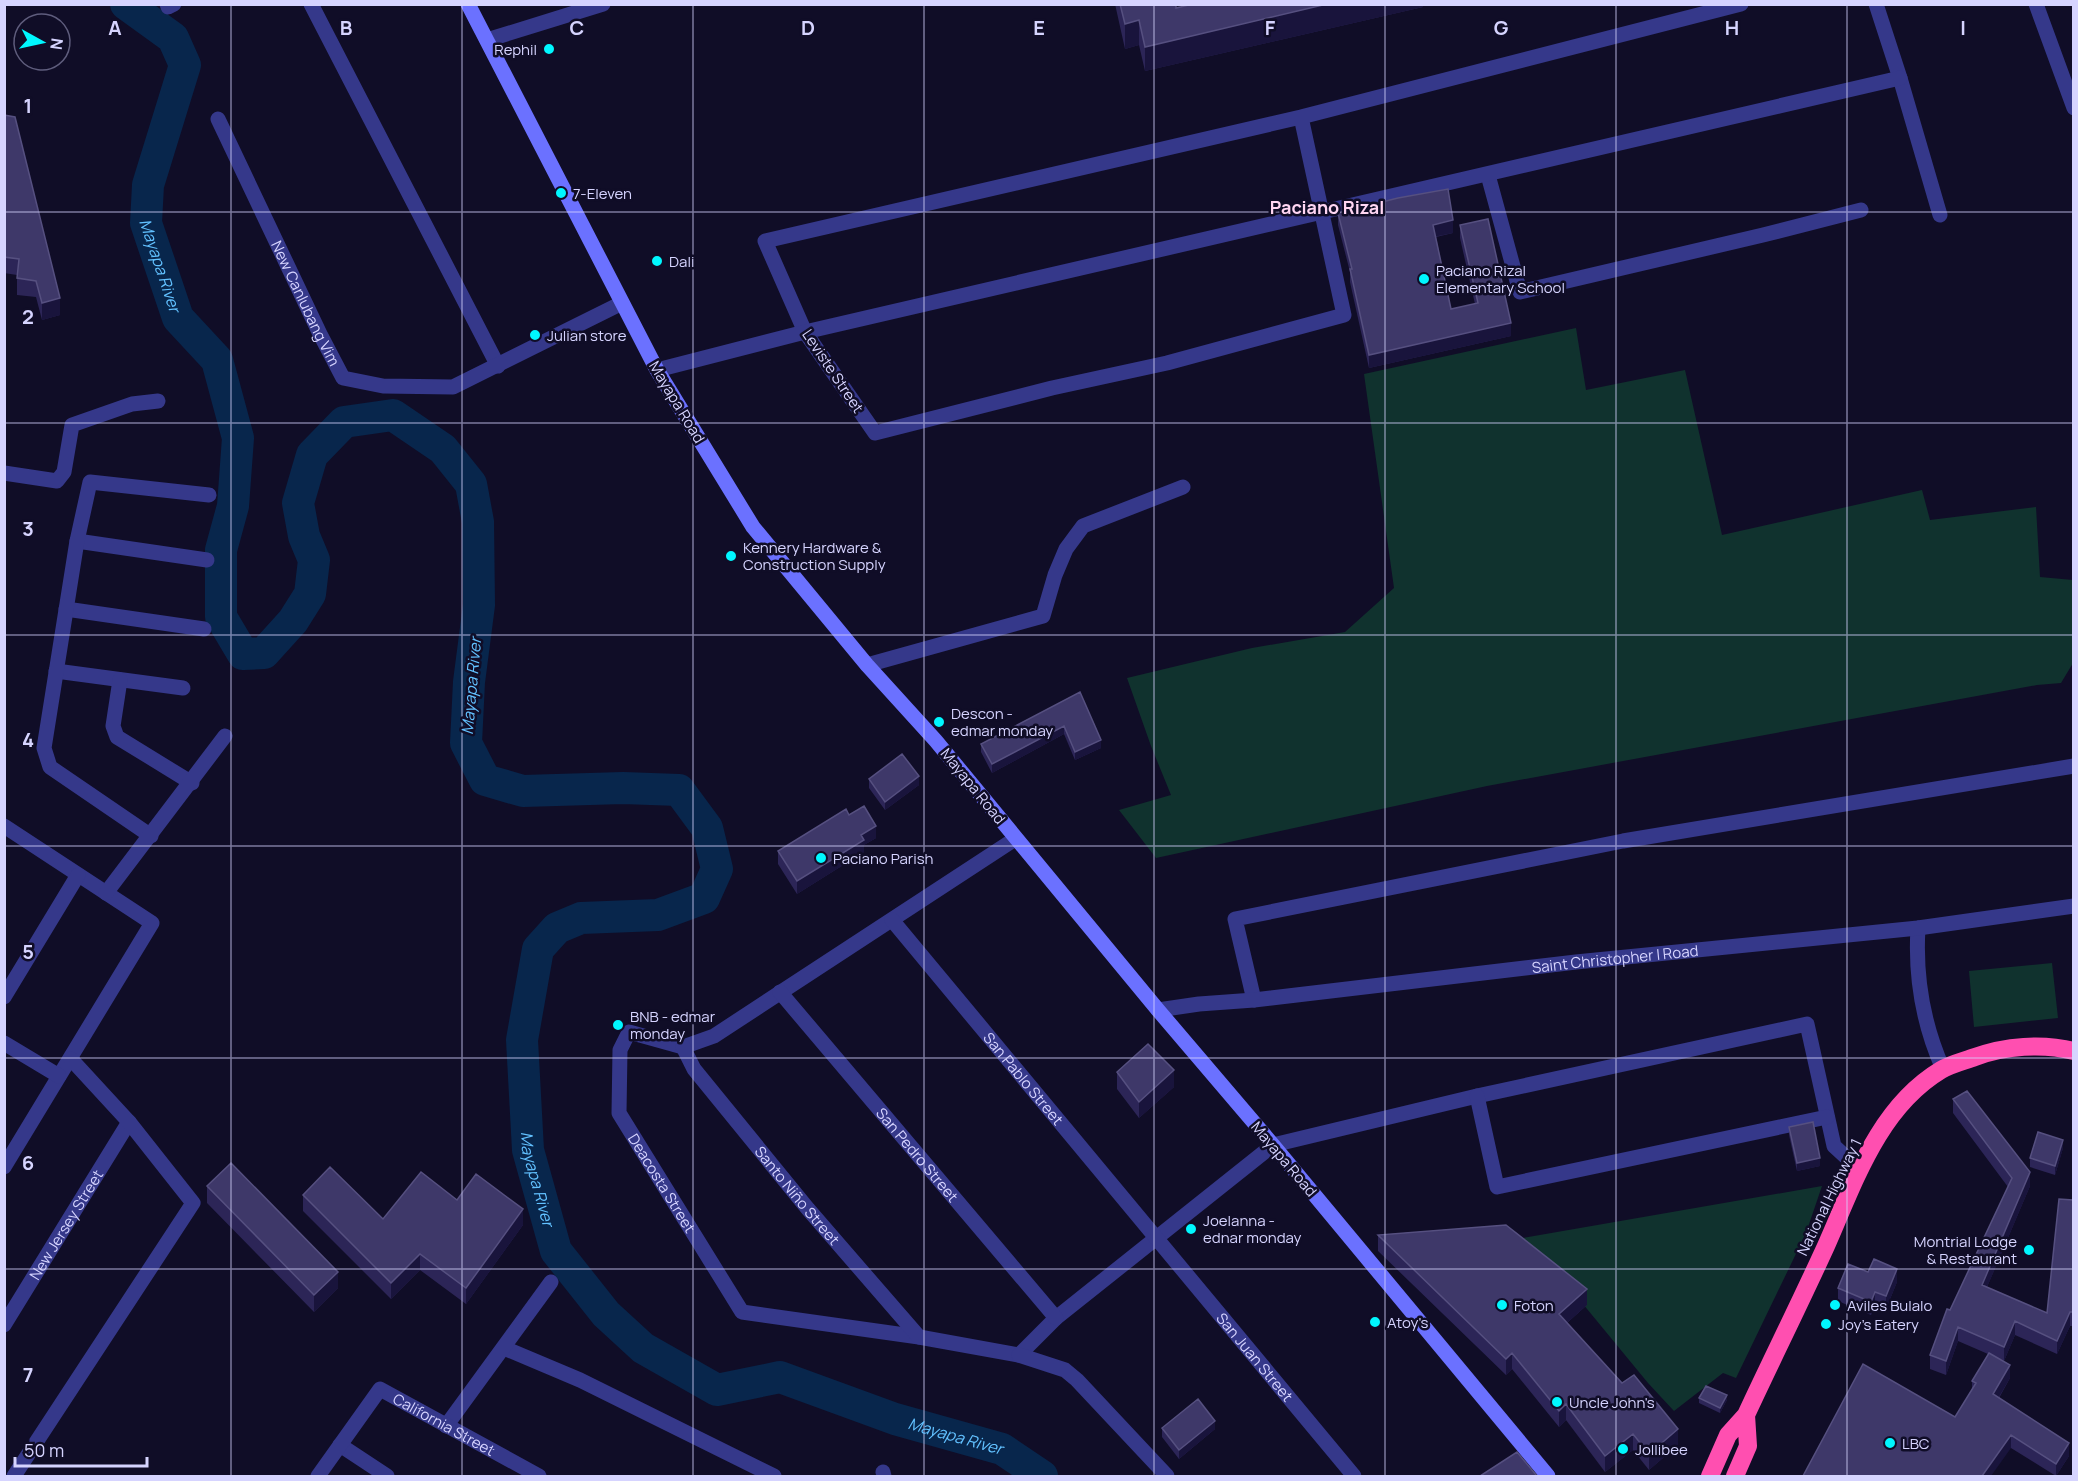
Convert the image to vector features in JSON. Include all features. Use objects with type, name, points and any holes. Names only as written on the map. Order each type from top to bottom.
[{"type":"highway","name":"National Highway 1","points":[[1710,1476],[1728,1435],[1746,1416],[1826,1246],[1859,1169],[1892,1115],[1914,1091],[1943,1069],[1992,1050],[2018,1047],[2059,1047],[2073,1051]]},
{"type":"highway","name":"National Highway 1","points":[[1735,1476],[1748,1446],[1746,1416]]},
{"type":"main road","name":"Mayapa Road","points":[[468,4],[657,370],[753,527],[867,665],[936,741],[1015,839],[1548,1476]]},
{"type":"street","points":[[167,4],[168,7],[174,4]]},
{"type":"street","points":[[311,4],[498,366]]},
{"type":"street","points":[[487,40],[603,4]]},
{"type":"street","points":[[1321,213],[1301,117],[1740,4]]},
{"type":"street","points":[[1876,4],[1940,215]]},
{"type":"street","points":[[2036,4],[2073,108]]},
{"type":"street","points":[[657,370],[805,332],[1900,78]]},
{"type":"street","name":"Leviste Street","points":[[1301,117],[765,241],[805,332],[875,434],[1053,388],[1167,363],[1344,315],[1321,213]]},
{"type":"street","name":"New Canlubang Vim","points":[[218,118],[343,378],[383,386],[453,387],[622,303]]},
{"type":"street","points":[[1488,175],[1520,292],[1861,210]]},
{"type":"street","points":[[4,473],[57,481],[64,472],[72,425],[132,404],[158,402]]},
{"type":"street","points":[[151,836],[50,767],[44,748],[77,542],[88,484],[92,481],[209,495]]},
{"type":"street","points":[[867,665],[1043,616],[1055,575],[1066,549],[1083,526],[1183,487]]},
{"type":"street","points":[[77,542],[207,560]]},
{"type":"street","points":[[66,609],[204,629]]},
{"type":"street","points":[[56,671],[183,688]]},
{"type":"street","points":[[120,680],[113,726],[117,737],[192,783]]},
{"type":"street","points":[[106,893],[192,783],[225,736]]},
{"type":"street","points":[[1254,1000],[1235,919],[1623,841],[2073,766]]},
{"type":"street","points":[[4,1167],[152,923],[6,830]]},
{"type":"street","points":[[683,1047],[714,1036],[1015,839]]},
{"type":"street","points":[[4,997],[78,875]]},
{"type":"street","name":"Saint Christopher I Road","points":[[1158,1010],[1576,962],[1918,928],[2073,906]]},
{"type":"street","name":"San Pablo Street","points":[[892,920],[1155,1238]]},
{"type":"street","points":[[1918,928],[1916,958],[1921,997],[1931,1041],[1943,1069]]},
{"type":"street","name":"San Pedro Street","points":[[780,992],[1056,1318]]},
{"type":"street","points":[[1167,1476],[1065,1370],[1019,1355],[1056,1318],[1273,1145],[1477,1095],[1807,1024],[1834,1146],[1859,1169]]},
{"type":"street","name":"Deacosta Street","points":[[683,1047],[629,1032],[620,1050],[619,1113],[742,1312],[919,1337],[1019,1355]]},
{"type":"street","points":[[4,1043],[59,1076]]},
{"type":"street","name":"Santo Niño Street","points":[[683,1047],[701,1078],[808,1209],[919,1337]]},
{"type":"street","points":[[14,1476],[193,1203],[129,1122],[71,1059]]},
{"type":"street","points":[[1477,1095],[1497,1187],[1827,1117]]},
{"type":"street","name":"New Jersey Street","points":[[4,1325],[129,1122]]},
{"type":"street","name":"San Juan Street","points":[[1155,1238],[1354,1476]]},
{"type":"street","points":[[446,1426],[551,1282]]},
{"type":"street","points":[[504,1348],[580,1380],[774,1476]]},
{"type":"street","name":"California Street","points":[[340,1445],[380,1389],[535,1476]]},
{"type":"street","points":[[318,1476],[340,1445],[387,1476]]},
{"type":"green space","points":[[1576,328],[1586,390],[1685,370],[1722,535],[1922,490],[1930,520],[2036,507],[2040,577],[2073,580],[2073,663],[2061,683],[2037,685],[1487,786],[1156,858],[1119,810],[1171,795],[1127,678],[1252,648],[1345,632],[1394,588],[1364,374]]},
{"type":"green space","points":[[2052,963],[2058,1018],[1974,1027],[1969,971]]},
{"type":"green space","points":[[1822,1186],[1806,1233],[1736,1378],[1723,1373],[1674,1411],[1578,1298],[1506,1241]]},
{"type":"building","points":[[1120,4],[1176,4],[1176,8],[1193,4],[1327,4],[1145,47],[1139,20],[1125,24]]},
{"type":"building","points":[[4,115],[15,117],[60,298],[42,303],[36,281],[17,278],[19,259],[4,257]]},
{"type":"building","name":"Paciano Rizal Elementary School","points":[[1448,189],[1453,220],[1433,225],[1451,309],[1478,303],[1460,225],[1488,219],[1511,323],[1369,355],[1338,213],[1398,198]]},
{"type":"building","points":[[1080,692],[1101,740],[1075,752],[1064,726],[992,764],[981,744]]},
{"type":"building","points":[[902,754],[919,776],[885,802],[869,779]]},
{"type":"building","name":"Paciano Parish","points":[[864,806],[876,826],[861,835],[864,840],[797,881],[778,851],[846,809],[849,815]]},
{"type":"building","points":[[1148,1044],[1174,1070],[1139,1102],[1117,1072]]},
{"type":"building","points":[[1967,1091],[2030,1172],[1982,1285],[2047,1313],[2059,1199],[2073,1200],[2073,1312],[2070,1312],[2057,1341],[2015,1321],[2004,1347],[1958,1327],[1946,1361],[1930,1355],[1947,1309],[1950,1310],[2012,1178],[1953,1099]]},
{"type":"building","points":[[1813,1122],[1820,1158],[1797,1163],[1789,1127]]},
{"type":"building","points":[[2038,1132],[2063,1140],[2055,1166],[2030,1158]]},
{"type":"building","points":[[231,1163],[338,1272],[314,1295],[207,1186]]},
{"type":"building","points":[[330,1167],[383,1219],[421,1172],[457,1200],[476,1174],[523,1209],[466,1288],[420,1254],[391,1283],[303,1195]]},
{"type":"building","points":[[1506,1225],[1587,1289],[1559,1314],[1622,1383],[1634,1375],[1678,1429],[1649,1454],[1633,1434],[1605,1456],[1566,1404],[1559,1411],[1512,1353],[1506,1359],[1378,1235]]},
{"type":"building","points":[[1874,1259],[1897,1269],[1886,1296],[1875,1292],[1871,1302],[1838,1288],[1848,1264],[1868,1272]]},
{"type":"building","points":[[1989,1353],[2010,1365],[1993,1394],[2069,1443],[2056,1464],[2011,1435],[1982,1476],[1803,1476],[1863,1364],[1955,1417],[1976,1383],[1972,1381]]},
{"type":"building","points":[[1706,1386],[1727,1395],[1720,1408],[1699,1398]]},
{"type":"building","points":[[1198,1399],[1215,1421],[1179,1450],[1162,1428]]},
{"type":"building","points":[[1517,1452],[1537,1476],[1480,1476]]},
{"type":"waterway","name":"Mayapa River","points":[[126,4],[173,38],[185,65],[148,185],[146,223],[178,318],[217,360],[238,438],[233,506],[221,550],[221,617],[243,654],[264,653],[293,621],[310,594],[314,560],[304,536],[298,503],[312,455],[344,422],[393,415],[443,449],[471,484],[478,522],[479,605],[469,682],[466,743],[485,780],[523,791],[623,788],[679,790],[707,828],[717,869],[704,898],[658,915],[581,918],[557,928],[538,949],[522,1040],[528,1150],[556,1251],[606,1314],[643,1348],[717,1390],[780,1377],[895,1419],[1002,1449],[1042,1476]]},
{"type":"place","name":"Rephil","points":[[549,49]]},
{"type":"place","name":"7-Eleven","points":[[561,193]]},
{"type":"place","name":"Dali","points":[[657,261]]},
{"type":"place","name":"Paciano Rizal Elementary School","points":[[1424,279]]},
{"type":"place","name":"Julian store","points":[[535,335]]},
{"type":"place","name":"Kennery Hardware & Construction Supply","points":[[731,556]]},
{"type":"place","name":"Descon - edmar monday","points":[[939,722]]},
{"type":"place","name":"Paciano Parish","points":[[821,858]]},
{"type":"place","name":"BNB - edmar monday","points":[[618,1025]]},
{"type":"place","name":"Joelanna - ednar monday","points":[[1191,1229]]},
{"type":"place","name":"Montrial Lodge & Restaurant","points":[[2029,1250]]},
{"type":"place","name":"Foton","points":[[1502,1305]]},
{"type":"place","name":"Aviles Bulalo","points":[[1835,1305]]},
{"type":"place","name":"Atoy's","points":[[1375,1322]]},
{"type":"place","name":"Joy's Eatery","points":[[1826,1324]]},
{"type":"place","name":"Uncle John's","points":[[1557,1402]]},
{"type":"place","name":"LBC","points":[[1890,1443]]},
{"type":"place","name":"Jollibee","points":[[1623,1449]]},
{"type":"district","name":"Paciano Rizal","points":[[1327,207]]}]
